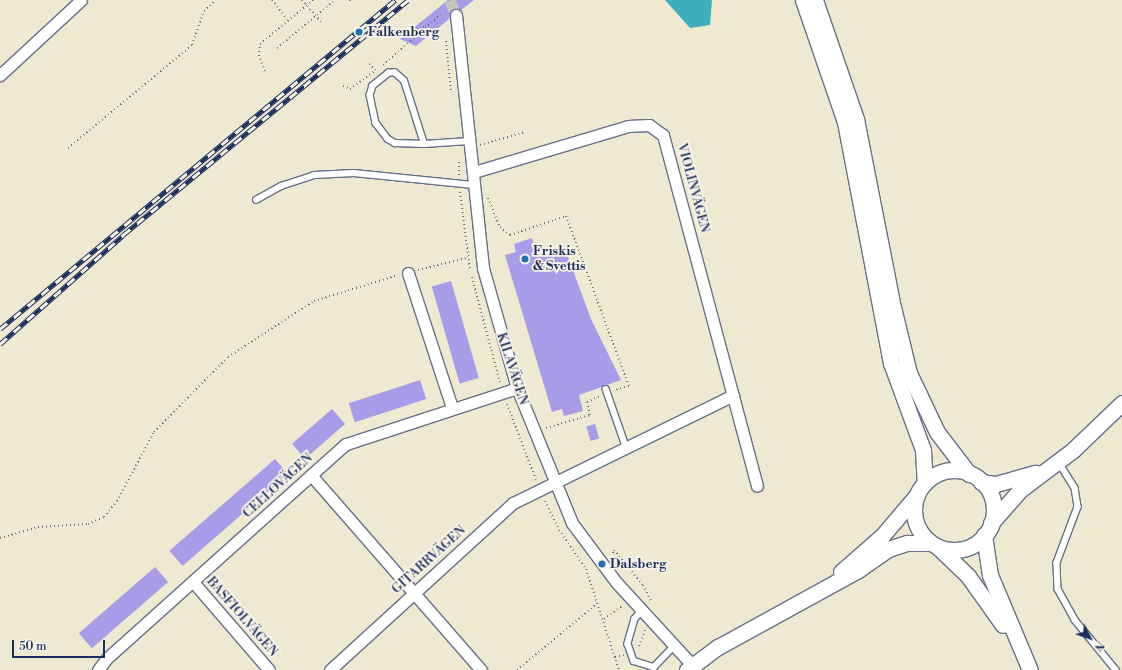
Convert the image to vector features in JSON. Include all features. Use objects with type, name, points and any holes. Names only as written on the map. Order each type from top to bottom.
[{"type":"main road","points":[[803,0],[845,122],[891,363],[923,450],[921,489],[916,521],[934,544],[968,576],[1020,649]]},
{"type":"main road","points":[[814,0],[856,119],[893,307],[909,373],[937,432],[992,501],[988,529],[990,575],[1030,670]]},
{"type":"main road","points":[[822,587],[871,546],[921,489],[946,471],[1000,483],[1043,470],[1058,461],[1122,403]]},
{"type":"main road","points":[[690,668],[822,587],[858,570],[888,549],[907,543],[934,544],[960,549],[988,529],[1043,470]]},
{"type":"street","points":[[0,75],[81,0]]},
{"type":"street","name":"KILAVÄGEN","points":[[456,15],[474,143],[474,172],[483,268],[517,388],[533,431],[572,523],[642,611],[674,646],[690,668]]},
{"type":"street","name":"VIOLINVÄGEN","points":[[474,172],[628,126],[642,124],[658,130],[667,143],[757,486]]},
{"type":"street","points":[[408,272],[452,408]]},
{"type":"street","name":"CELLOVÄGEN","points":[[98,670],[106,659],[194,583],[346,444],[452,408],[517,388]]},
{"type":"street","points":[[554,482],[733,395]]},
{"type":"street","points":[[311,475],[412,594],[481,670]]},
{"type":"street","name":"GITARRVÄGEN","points":[[330,670],[513,503],[554,482]]},
{"type":"street","name":"BASFIOLVÄGEN","points":[[194,583],[269,670]]},
{"type":"lane","points":[[424,144],[404,81],[395,73],[381,78],[370,95],[381,133],[395,143],[424,144],[474,143]]},
{"type":"lane","points":[[256,200],[280,186],[314,175],[354,173],[475,185]]},
{"type":"lane","points":[[607,391],[626,446]]},
{"type":"lane","points":[[1058,461],[1075,488],[1078,507],[1057,563],[1058,589],[1075,620],[1116,670]]},
{"type":"lane","points":[[642,611],[634,619],[628,644],[634,661],[654,667],[674,646]]},
{"type":"path","points":[[68,148],[192,45],[204,11],[216,0]]},
{"type":"path","points":[[272,0],[287,19]]},
{"type":"path","points":[[302,0],[323,24]]},
{"type":"path","points":[[265,71],[259,56],[260,44],[287,19],[313,0]]},
{"type":"path","points":[[277,48],[335,0]]},
{"type":"path","points":[[343,86],[350,89],[375,71],[441,14]]},
{"type":"path","points":[[420,24],[424,28]]},
{"type":"path","points":[[416,28],[420,32]]},
{"type":"path","points":[[369,64],[381,78]]},
{"type":"path","points":[[474,143],[525,132]]},
{"type":"path","points":[[510,235],[566,216],[629,386]]},
{"type":"path","points":[[0,538],[38,528],[88,524],[104,517],[117,501],[154,432],[228,357],[314,301],[408,272],[467,258]]},
{"type":"path","points":[[533,431],[590,415],[587,402],[607,391],[634,385]]},
{"type":"path","points":[[517,670],[599,602]]},
{"type":"path","points":[[604,619],[622,606]]},
{"type":"water","points":[[665,0],[712,0],[710,25],[690,28]]},
{"type":"building","points":[[448,0],[474,0],[461,10],[452,10],[449,19],[416,46],[400,39]]},
{"type":"building","points":[[532,238],[537,257],[565,249],[591,319],[621,380],[579,395],[583,411],[564,416],[562,409],[552,412],[505,255],[516,252],[514,244]]},
{"type":"building","points":[[451,281],[479,378],[460,384],[432,287]]},
{"type":"building","points":[[420,380],[426,399],[355,422],[349,403]]},
{"type":"building","points":[[332,409],[345,424],[305,459],[292,444]]},
{"type":"building","points":[[595,424],[599,438],[590,441],[586,426]]},
{"type":"building","points":[[275,459],[288,474],[182,566],[169,551]]},
{"type":"building","points":[[155,567],[168,582],[92,648],[79,633]]},
{"type":"tunnel","points":[[450,0],[456,15]]},
{"type":"railway","points":[[0,329],[395,0]]},
{"type":"railway","points":[[0,344],[123,235],[408,0]]},
{"type":"place","name":"Falkenberg","points":[[359,32]]},
{"type":"place","name":"Friskis & Svettis","points":[[525,259]]},
{"type":"place","name":"Dalsberg","points":[[602,564]]}]
